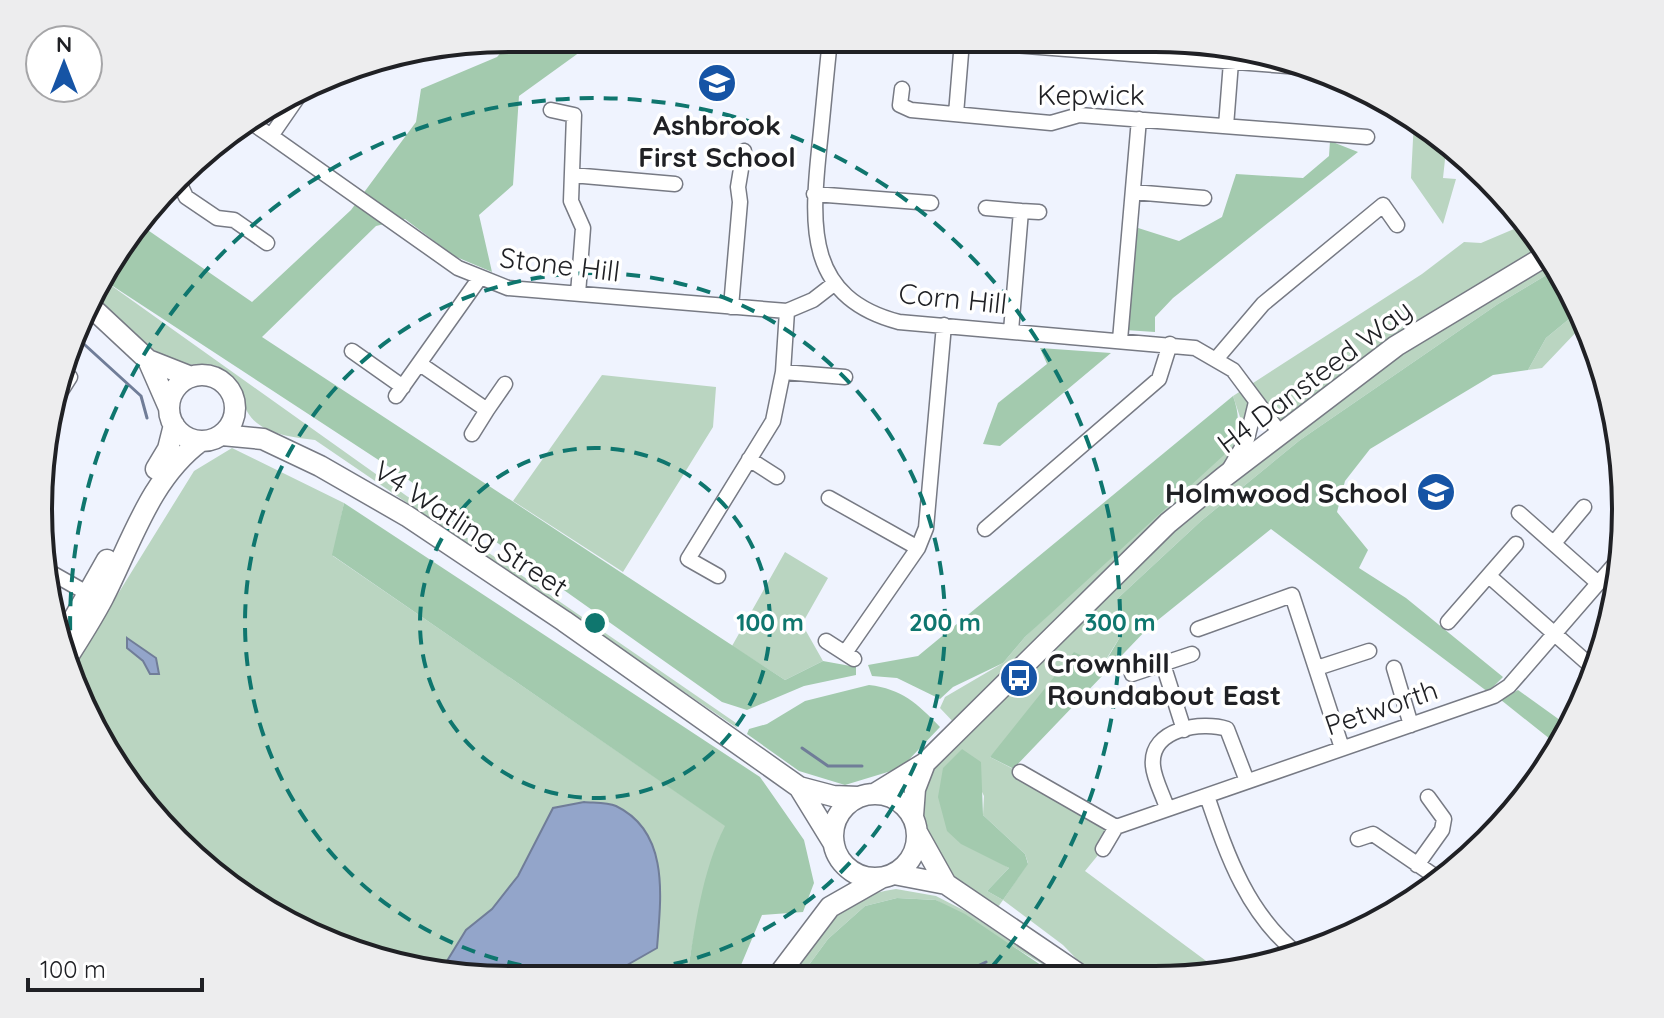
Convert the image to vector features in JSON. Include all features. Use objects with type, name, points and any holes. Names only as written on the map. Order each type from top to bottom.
[{"type":"street","name":"Corn Hill","points":[[829,52],[813,226],[820,259],[835,283],[853,302],[878,316],[944,325],[1195,348],[1233,370],[1280,433]]},
{"type":"street","points":[[956,114],[960,52]]},
{"type":"street","points":[[1168,52],[1255,64]]},
{"type":"street","points":[[1226,126],[1231,62]]},
{"type":"street","name":"Kepwick","points":[[902,89],[900,105],[956,114],[1051,123],[1079,115],[1367,137]]},
{"type":"street","points":[[271,136],[291,107]]},
{"type":"street","points":[[551,110],[580,112],[571,201],[583,228],[578,294]]},
{"type":"street","points":[[1120,340],[1139,119]]},
{"type":"street","name":"Stone Hill","points":[[258,127],[479,279],[508,288],[787,311]]},
{"type":"street","points":[[731,307],[740,202],[738,187],[744,151]]},
{"type":"street","points":[[572,175],[675,184]]},
{"type":"street","points":[[183,190],[186,197],[217,218],[234,220],[267,243]]},
{"type":"street","points":[[1133,192],[1204,198]]},
{"type":"street","points":[[814,194],[931,203]]},
{"type":"street","points":[[1217,358],[1263,304],[1383,205],[1397,225]]},
{"type":"street","points":[[986,208],[1039,212]]},
{"type":"street","points":[[1011,331],[1021,211]]},
{"type":"street","name":"H4 Dansteed Way","points":[[867,795],[925,763],[1168,523],[1224,477],[1396,346],[1538,260]]},
{"type":"street","points":[[352,351],[400,391],[479,279]]},
{"type":"street","points":[[718,576],[685,563],[773,421],[783,372],[787,311],[813,300],[835,283]]},
{"type":"street","points":[[69,631],[95,598],[158,486],[180,456],[201,441],[222,435],[231,424],[235,404],[229,389],[216,378],[191,377],[148,360],[97,312]]},
{"type":"street","points":[[826,641],[849,656],[918,548],[930,503],[944,325]]},
{"type":"street","points":[[985,529],[993,512],[1159,379],[1170,344]]},
{"type":"street","points":[[148,360],[172,417],[185,436],[201,441]]},
{"type":"street","points":[[420,364],[487,410]]},
{"type":"street","points":[[783,372],[845,377]]},
{"type":"street","points":[[73,644],[168,449],[178,386],[191,377]]},
{"type":"street","points":[[472,434],[505,384]]},
{"type":"street","points":[[1224,477],[1247,439],[1256,402]]},
{"type":"street","name":"V4 Watling Street","points":[[235,404],[263,439]]},
{"type":"street","name":"V4 Watling Street","points":[[222,435],[263,439],[320,466],[407,516],[564,621],[799,787],[833,796],[867,795]]},
{"type":"street","points":[[749,459],[777,477]]},
{"type":"street","points":[[829,498],[918,548]]},
{"type":"street","points":[[1554,543],[1584,507]]},
{"type":"street","points":[[1519,513],[1598,583]]},
{"type":"street","points":[[1448,622],[1516,544]]},
{"type":"street","name":"Petworth","points":[[1116,827],[1494,696],[1509,686],[1607,572]]},
{"type":"street","points":[[57,576],[95,598]]},
{"type":"street","points":[[1489,576],[1586,661]]},
{"type":"street","points":[[1198,629],[1292,595],[1342,748]]},
{"type":"street","points":[[1317,668],[1369,651]]},
{"type":"street","points":[[1132,674],[1192,654]]},
{"type":"street","points":[[1163,664],[1184,730]]},
{"type":"street","points":[[1394,668],[1411,725]]},
{"type":"street","points":[[1167,808],[1153,765],[1154,757],[1169,735],[1203,724],[1227,729],[1247,781]]},
{"type":"street","name":"H4 Dansteed Way","points":[[916,825],[915,789],[925,763]]},
{"type":"street","points":[[1020,772],[1116,827],[1103,849]]},
{"type":"street","name":"V4 Watling Street","points":[[799,787],[835,848]]},
{"type":"street","points":[[785,966],[830,907],[838,879],[835,848],[838,816],[867,795],[898,800],[916,825],[946,884]]},
{"type":"street","points":[[1207,796],[1243,890],[1265,925],[1288,946]]},
{"type":"street","points":[[1417,865],[1442,830],[1444,819],[1428,797]]},
{"type":"street","points":[[830,907],[887,876],[912,858],[916,825]]},
{"type":"street","points":[[1358,839],[1373,834],[1431,874]]},
{"type":"street","points":[[835,848],[855,873],[946,884],[1067,966]]},
{"type":"green space","points":[[501,52],[580,52],[519,96],[513,185],[479,215],[492,272],[454,256],[405,219],[376,226],[262,337],[785,680],[823,661],[856,667],[856,675],[804,686],[747,710],[722,702],[403,476],[111,285],[147,230],[252,302],[351,210],[416,122],[421,89],[497,57]]},
{"type":"green space","points":[[1413,132],[1445,156],[1443,178],[1456,179],[1443,224],[1411,178]]},
{"type":"green space","points":[[1330,141],[1358,152],[1173,298],[1155,317],[1155,332],[1125,330],[1135,227],[1179,241],[1222,217],[1236,174],[1303,178],[1329,156]]},
{"type":"green space","points":[[1516,228],[1547,275],[1498,304],[1300,440],[1201,521],[1117,599],[1120,637],[1102,666],[1091,662],[990,757],[1048,787],[1038,792],[1044,790],[1116,827],[1085,871],[1208,963],[1083,966],[1063,945],[1003,900],[991,917],[946,884],[918,834],[915,789],[958,727],[940,708],[945,697],[1003,663],[1025,637],[1236,434],[1240,417],[1233,396],[1422,274],[1464,242],[1481,243]],"holes":[[[1265,415],[1280,433],[1226,474]],[[961,749],[984,796],[983,815],[1025,854],[1028,863],[1003,900],[987,891],[1009,868],[993,858]]]},
{"type":"green space","points":[[1547,275],[1570,318],[1546,338],[1528,370],[1493,375],[1370,449],[1345,481],[1337,512],[1368,550],[1359,568],[1406,598],[1503,677],[1488,692],[1271,529],[1148,628],[1014,768],[1020,772],[990,757],[1074,652],[1103,666],[1120,637],[1117,599],[1201,521],[1300,440],[1498,304]]},
{"type":"green space","points":[[110,285],[425,509],[736,723],[737,728],[315,440],[278,433],[261,426],[248,413],[235,384],[223,370],[213,365],[187,365],[171,360],[101,302]]},
{"type":"green space","points":[[1570,318],[1576,332],[1542,368],[1528,370],[1546,338]]},
{"type":"green space","points":[[1040,348],[1111,353],[1000,446],[983,444],[998,403],[1047,364]]},
{"type":"green space","points":[[602,375],[716,387],[713,427],[623,572],[513,501]]},
{"type":"green space","points":[[1233,396],[1237,427],[1224,455],[1025,637],[1003,663],[953,687],[940,699],[897,678],[872,676],[868,665],[918,656]]},
{"type":"green space","points":[[232,448],[344,503],[333,556],[726,826],[703,899],[689,966],[479,965],[391,950],[334,931],[280,905],[231,872],[186,832],[146,787],[113,738],[77,659],[194,471]]},
{"type":"green space","points":[[344,503],[760,777],[804,840],[814,883],[803,912],[762,915],[741,966],[689,966],[705,880],[725,826],[332,555]]},
{"type":"green space","points":[[785,552],[828,578],[802,624],[823,661],[785,680],[732,646]]},
{"type":"green space","points":[[869,685],[908,698],[940,727],[901,768],[845,785],[799,771],[747,734],[749,729],[767,724],[805,701]]},
{"type":"green space","points":[[1518,690],[1560,720],[1550,739],[1501,700]]},
{"type":"green space","points":[[962,749],[981,762],[983,815],[1025,854],[1028,864],[1003,900],[987,891],[1009,868],[961,844],[947,831],[938,797],[943,768]]},
{"type":"green space","points":[[896,889],[936,896],[967,912],[1047,966],[936,900],[897,898],[865,906],[828,939],[808,966],[792,966],[830,920],[859,900]]},
{"type":"green space","points":[[897,898],[936,900],[965,914],[1042,966],[808,966],[828,939],[865,906]]},
{"type":"water","points":[[127,638],[156,658],[159,674],[150,674],[143,661],[127,648]]},
{"type":"water","points":[[584,802],[616,806],[633,817],[646,832],[654,849],[660,888],[657,948],[625,966],[509,966],[447,962],[466,930],[492,909],[518,876],[553,808]]},
{"type":"waterway","points":[[83,343],[141,396],[147,418]]},
{"type":"waterway","points":[[802,748],[828,766],[862,766]]},
{"type":"waterway","points":[[978,966],[986,962]]},
{"type":"place","name":"Ashbrook First School","points":[[717,83]]},
{"type":"place","name":"Holmwood School","points":[[1436,492]]},
{"type":"place","name":"Crownhill Roundabout East","points":[[1019,678]]}]
